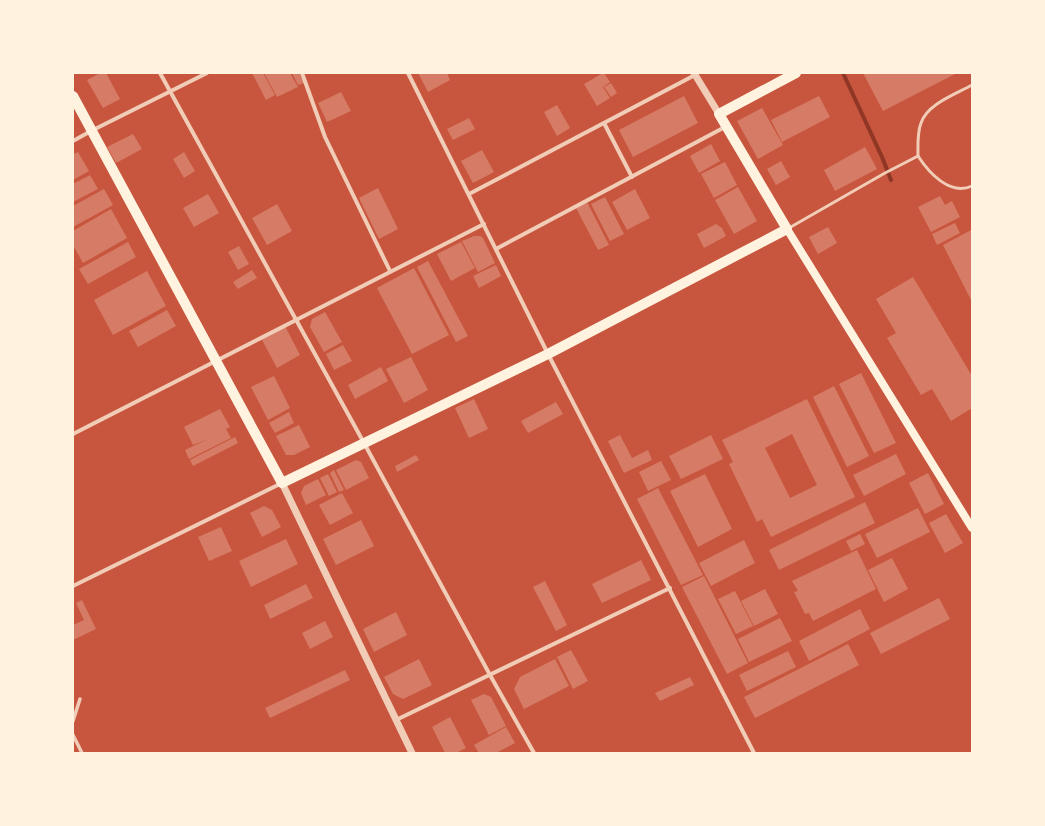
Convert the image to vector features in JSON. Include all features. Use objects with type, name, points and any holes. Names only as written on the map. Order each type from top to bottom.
[{"type":"main road","points":[[796,73],[719,114],[787,229],[972,528]]},
{"type":"main road","points":[[73,96],[282,483],[548,354],[787,229]]},
{"type":"street","points":[[160,73],[534,753]]},
{"type":"street","points":[[73,141],[207,73]]},
{"type":"street","points":[[302,73],[325,137],[390,271]]},
{"type":"street","points":[[408,73],[548,354],[754,753]]},
{"type":"street","points":[[469,194],[695,74],[719,114]]},
{"type":"street","points":[[604,123],[632,176]]},
{"type":"street","points":[[496,249],[726,126]]},
{"type":"street","points":[[73,434],[484,224]]},
{"type":"street","points":[[73,586],[282,483],[412,753]]},
{"type":"street","points":[[396,720],[670,588]]},
{"type":"street","points":[[73,721],[80,699]]},
{"type":"street","points":[[73,735],[82,753]]},
{"type":"lane","points":[[972,85],[929,109],[921,122],[918,138],[918,156],[925,166],[940,181],[955,188],[972,186]]},
{"type":"lane","points":[[787,229],[885,173],[918,156]]},
{"type":"building","points":[[100,73],[106,73],[120,99],[103,108],[87,80]]},
{"type":"building","points":[[252,73],[263,73],[275,95],[266,100]]},
{"type":"building","points":[[264,73],[290,73],[298,87],[277,97]]},
{"type":"building","points":[[292,73],[299,73],[304,83],[298,85]]},
{"type":"building","points":[[418,73],[447,73],[450,80],[428,92]]},
{"type":"building","points":[[603,73],[610,82],[603,87],[610,98],[597,106],[584,84]]},
{"type":"building","points":[[863,73],[957,73],[883,111]]},
{"type":"building","points":[[611,83],[617,93],[611,97],[604,87]]},
{"type":"building","points":[[341,92],[351,111],[327,122],[318,103]]},
{"type":"building","points":[[684,96],[698,123],[633,157],[619,130]]},
{"type":"building","points":[[819,96],[830,117],[782,142],[771,120]]},
{"type":"building","points":[[557,105],[570,128],[557,136],[544,112]]},
{"type":"building","points":[[762,108],[783,145],[758,159],[737,121]]},
{"type":"building","points":[[469,118],[475,129],[453,140],[447,129]]},
{"type":"building","points":[[133,134],[142,149],[116,163],[107,147]]},
{"type":"building","points":[[711,144],[720,161],[699,173],[690,156]]},
{"type":"building","points":[[865,147],[877,169],[835,191],[824,170]]},
{"type":"building","points":[[482,150],[494,172],[473,183],[461,161]]},
{"type":"building","points":[[78,152],[89,171],[73,180],[73,154]]},
{"type":"building","points":[[184,152],[195,171],[184,178],[173,159]]},
{"type":"building","points":[[781,161],[790,177],[776,185],[767,169]]},
{"type":"building","points":[[725,162],[737,185],[714,198],[701,174]]},
{"type":"building","points":[[90,175],[98,189],[73,202],[73,184]]},
{"type":"building","points":[[738,187],[757,221],[734,234],[715,200]]},
{"type":"building","points":[[378,188],[398,229],[379,239],[359,198]]},
{"type":"building","points":[[104,189],[113,205],[73,227],[73,206]]},
{"type":"building","points":[[635,189],[650,218],[627,230],[612,202]]},
{"type":"building","points":[[208,194],[219,213],[194,227],[183,208]]},
{"type":"building","points":[[940,196],[945,205],[952,201],[960,217],[931,232],[918,207]]},
{"type":"building","points":[[605,197],[624,234],[610,241],[591,204]]},
{"type":"building","points":[[587,202],[609,245],[598,250],[576,208]]},
{"type":"building","points":[[277,204],[292,231],[267,245],[252,218]]},
{"type":"building","points":[[111,209],[127,238],[83,263],[73,245],[73,231]]},
{"type":"building","points":[[955,223],[960,233],[937,245],[932,234]]},
{"type":"building","points":[[716,224],[722,228],[726,236],[704,248],[697,234]]},
{"type":"building","points":[[828,227],[837,243],[818,254],[809,237]]},
{"type":"building","points":[[971,230],[972,231],[972,302],[943,245]]},
{"type":"building","points":[[474,236],[480,236],[483,238],[495,263],[478,272],[462,241]]},
{"type":"building","points":[[128,242],[136,257],[88,284],[79,269]]},
{"type":"building","points":[[461,242],[475,268],[451,281],[437,254]]},
{"type":"building","points":[[239,246],[249,264],[238,270],[228,252]]},
{"type":"building","points":[[428,261],[468,336],[456,342],[417,267]]},
{"type":"building","points":[[496,265],[501,276],[479,288],[473,276]]},
{"type":"building","points":[[414,268],[449,335],[412,354],[377,288]]},
{"type":"building","points":[[252,270],[257,278],[238,289],[233,282]]},
{"type":"building","points":[[147,271],[166,306],[113,335],[94,300]]},
{"type":"building","points":[[913,277],[972,376],[972,408],[951,421],[932,389],[921,395],[887,338],[896,333],[876,299]]},
{"type":"building","points":[[167,310],[176,326],[138,347],[129,331]]},
{"type":"building","points":[[325,312],[342,342],[324,352],[310,327],[312,319]]},
{"type":"building","points":[[285,326],[300,355],[277,368],[261,338]]},
{"type":"building","points":[[343,345],[352,361],[334,370],[326,354]]},
{"type":"building","points":[[411,357],[428,390],[404,403],[386,369]]},
{"type":"building","points":[[381,367],[388,381],[355,399],[348,385]]},
{"type":"building","points":[[861,373],[896,443],[874,453],[839,384]]},
{"type":"building","points":[[274,376],[290,408],[268,420],[251,387]]},
{"type":"building","points":[[834,386],[869,456],[847,467],[813,397]]},
{"type":"building","points":[[474,399],[488,429],[469,438],[455,408]]},
{"type":"building","points":[[807,399],[855,497],[771,537],[762,519],[757,522],[729,464],[733,462],[722,440]],"holes":[[[792,434],[817,485],[790,498],[765,448]]]},
{"type":"building","points":[[556,402],[563,414],[528,433],[521,421]]},
{"type":"building","points":[[220,409],[230,427],[226,429],[231,438],[189,459],[185,450],[208,439],[193,445],[184,427]]},
{"type":"building","points":[[289,412],[294,423],[275,433],[269,423]]},
{"type":"building","points":[[299,425],[310,447],[294,455],[286,455],[276,436]]},
{"type":"building","points":[[620,435],[632,458],[648,450],[652,460],[624,473],[608,441]]},
{"type":"building","points":[[711,435],[723,459],[681,479],[669,456]]},
{"type":"building","points":[[235,437],[238,443],[193,466],[190,460]]},
{"type":"building","points":[[896,454],[906,474],[864,496],[853,475]]},
{"type":"building","points":[[416,455],[419,460],[397,472],[395,466]]},
{"type":"building","points":[[356,460],[361,462],[369,478],[346,490],[336,470]]},
{"type":"building","points":[[661,461],[671,480],[648,491],[639,472]]},
{"type":"building","points":[[334,470],[344,490],[339,492],[330,473]]},
{"type":"building","points":[[928,473],[944,504],[925,514],[909,483]]},
{"type":"building","points":[[328,474],[337,492],[329,496],[320,478]]},
{"type":"building","points":[[705,474],[732,529],[698,547],[670,491]]},
{"type":"building","points":[[318,479],[326,495],[306,505],[301,493],[304,486]]},
{"type":"building","points":[[658,488],[703,575],[681,585],[637,499]]},
{"type":"building","points":[[342,493],[353,513],[330,525],[319,505]]},
{"type":"building","points":[[865,502],[875,523],[779,570],[769,550]]},
{"type":"building","points":[[264,506],[272,510],[281,527],[262,537],[250,513]]},
{"type":"building","points":[[918,508],[930,532],[877,558],[865,534]]},
{"type":"building","points":[[946,514],[963,543],[945,553],[929,523]]},
{"type":"building","points":[[361,520],[374,546],[336,565],[323,539]]},
{"type":"building","points":[[221,527],[232,551],[209,561],[198,537]]},
{"type":"building","points":[[860,534],[865,544],[851,551],[846,541]]},
{"type":"building","points":[[286,539],[298,564],[251,587],[239,561]]},
{"type":"building","points":[[744,540],[755,563],[711,586],[699,563]]},
{"type":"building","points":[[857,550],[876,589],[813,621],[809,613],[805,614],[794,592],[798,591],[792,581]]},
{"type":"building","points":[[892,558],[908,589],[884,602],[868,570]]},
{"type":"building","points":[[641,560],[651,580],[602,603],[592,584]]},
{"type":"building","points":[[704,576],[748,663],[727,674],[682,587]]},
{"type":"building","points":[[545,581],[567,625],[556,631],[533,587]]},
{"type":"building","points":[[306,584],[313,598],[270,619],[264,605]]},
{"type":"building","points":[[765,589],[778,614],[754,626],[741,601]]},
{"type":"building","points":[[735,591],[753,626],[736,634],[718,599]]},
{"type":"building","points":[[939,598],[950,619],[881,654],[870,633]]},
{"type":"building","points":[[82,600],[96,629],[73,640],[73,625],[84,620],[76,603]]},
{"type":"building","points":[[860,609],[870,629],[809,661],[799,641]]},
{"type":"building","points":[[396,612],[407,635],[374,652],[363,629]]},
{"type":"building","points":[[780,618],[792,641],[749,662],[738,639]]},
{"type":"building","points":[[325,621],[333,637],[310,649],[302,633]]},
{"type":"building","points":[[848,644],[859,665],[755,718],[744,697]]},
{"type":"building","points":[[571,650],[588,681],[573,689],[557,657]]},
{"type":"building","points":[[788,651],[796,667],[747,691],[739,675]]},
{"type":"building","points":[[419,659],[432,685],[403,699],[393,694],[384,677]]},
{"type":"building","points":[[555,659],[569,686],[524,709],[514,689],[520,677]]},
{"type":"building","points":[[345,670],[350,680],[270,718],[265,708]]},
{"type":"building","points":[[690,677],[694,685],[660,701],[655,693]]},
{"type":"building","points":[[484,694],[491,697],[506,726],[489,735],[471,700]]},
{"type":"building","points":[[450,717],[466,748],[456,753],[445,753],[432,727]]},
{"type":"building","points":[[506,727],[515,743],[496,753],[479,753],[474,745]]},
{"type":"waterway","points":[[843,73],[882,157],[891,180]]}]
